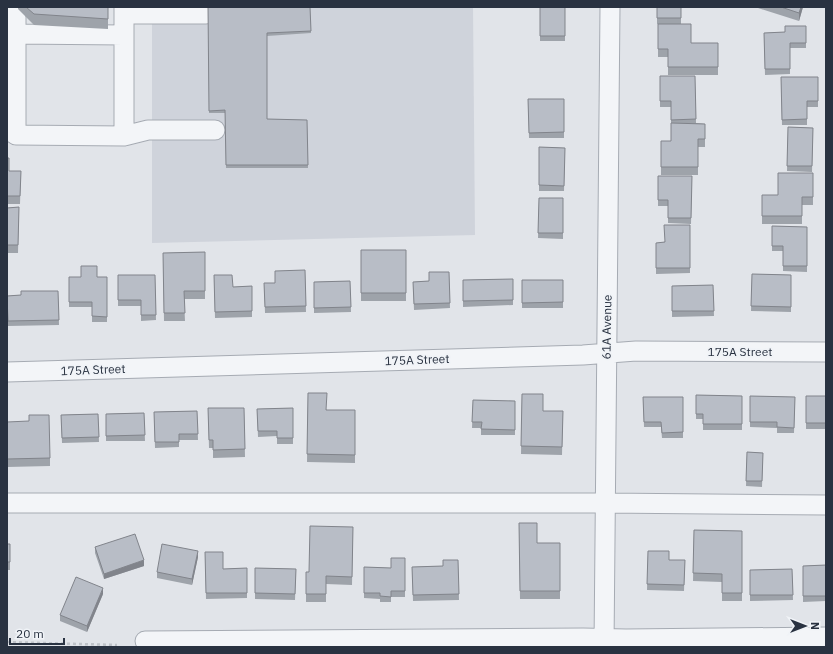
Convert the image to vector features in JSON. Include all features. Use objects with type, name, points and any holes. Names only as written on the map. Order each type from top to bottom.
[{"type":"street","name":"61A Avenue","points":[[604,643],[610,7]]},
{"type":"street","points":[[124,136],[124,11],[206,14]]},
{"type":"street","points":[[7,17],[16,17],[12,132],[124,136],[148,130],[215,130]]},
{"type":"street","points":[[16,34],[124,34]]},
{"type":"street","name":"175A Street","points":[[7,372],[575,355],[636,351],[826,352]]},
{"type":"street","points":[[7,503],[605,502],[826,505]]},
{"type":"street","points":[[145,641],[575,638],[604,643],[826,637]]},
{"type":"path","points":[[7,642],[117,645]]},
{"type":"shaded area","points":[[152,7],[473,7],[475,235],[152,243]]},
{"type":"building","points":[[26,7],[108,7],[108,19],[34,14]]},
{"type":"building","points":[[208,7],[310,7],[311,31],[267,33],[267,119],[307,120],[308,165],[226,165],[225,110],[209,111]]},
{"type":"building","points":[[540,7],[565,7],[565,36],[540,36]]},
{"type":"building","points":[[657,7],[681,7],[681,18],[657,18]]},
{"type":"building","points":[[781,7],[801,7],[799,13]]},
{"type":"building","points":[[658,24],[691,24],[691,43],[718,43],[718,67],[668,67],[668,49],[658,49]]},
{"type":"building","points":[[785,26],[806,26],[806,43],[790,43],[790,69],[765,69],[764,33],[785,32]]},
{"type":"building","points":[[660,76],[695,76],[696,119],[671,120],[671,101],[660,101]]},
{"type":"building","points":[[781,77],[818,77],[818,101],[807,101],[807,119],[782,120]]},
{"type":"building","points":[[528,99],[564,99],[564,132],[529,133]]},
{"type":"building","points":[[671,123],[705,124],[705,139],[698,139],[698,167],[661,167],[661,141],[671,141]]},
{"type":"building","points":[[788,127],[813,128],[812,166],[787,166]]},
{"type":"building","points":[[539,147],[565,148],[564,186],[539,185]]},
{"type":"building","points":[[7,158],[9,158],[9,171],[21,171],[20,196],[7,196]]},
{"type":"building","points":[[778,173],[813,173],[813,197],[802,197],[802,216],[762,216],[762,195],[778,195]]},
{"type":"building","points":[[658,176],[692,176],[691,218],[668,218],[668,200],[658,200]]},
{"type":"building","points":[[539,198],[563,198],[563,233],[538,233]]},
{"type":"building","points":[[19,207],[18,245],[7,245],[7,208]]},
{"type":"building","points":[[664,225],[690,225],[690,268],[656,268],[656,243],[665,242]]},
{"type":"building","points":[[772,226],[807,227],[807,266],[783,266],[783,246],[772,246]]},
{"type":"building","points":[[361,250],[406,250],[406,293],[361,293]]},
{"type":"building","points":[[205,252],[205,291],[184,291],[185,313],[164,313],[163,253]]},
{"type":"building","points":[[81,266],[97,266],[97,277],[107,277],[107,317],[92,316],[92,302],[69,302],[69,277],[81,277]]},
{"type":"building","points":[[305,270],[306,306],[265,307],[264,283],[275,283],[275,271]]},
{"type":"building","points":[[429,272],[449,272],[450,303],[414,304],[413,282],[429,281]]},
{"type":"building","points":[[752,274],[791,275],[791,307],[751,306]]},
{"type":"building","points":[[118,275],[155,275],[156,315],[141,315],[141,300],[118,300]]},
{"type":"building","points":[[214,275],[232,275],[233,287],[252,286],[252,311],[215,312]]},
{"type":"building","points":[[513,279],[513,300],[463,301],[463,280]]},
{"type":"building","points":[[522,280],[563,280],[563,302],[522,303]]},
{"type":"building","points":[[350,281],[351,307],[314,308],[314,282]]},
{"type":"building","points":[[713,285],[714,311],[672,311],[672,286]]},
{"type":"building","points":[[21,291],[58,291],[59,320],[8,321],[7,296],[21,295]]},
{"type":"building","points":[[308,393],[327,393],[326,410],[355,410],[355,455],[307,454]]},
{"type":"building","points":[[522,394],[543,394],[543,411],[563,411],[562,447],[521,446]]},
{"type":"building","points":[[696,395],[742,396],[742,424],[703,424],[703,414],[696,414]]},
{"type":"building","points":[[750,396],[795,397],[794,428],[777,427],[777,422],[750,422]]},
{"type":"building","points":[[806,396],[826,396],[826,423],[806,423]]},
{"type":"building","points":[[643,397],[683,397],[683,432],[662,433],[661,422],[644,422]]},
{"type":"building","points":[[473,400],[515,401],[515,430],[481,429],[482,422],[472,422]]},
{"type":"building","points":[[208,408],[244,408],[245,449],[213,450],[213,440],[209,440]]},
{"type":"building","points":[[293,408],[293,438],[277,438],[277,431],[258,431],[257,409]]},
{"type":"building","points":[[197,411],[198,434],[179,434],[179,442],[155,442],[154,412]]},
{"type":"building","points":[[144,413],[145,435],[106,436],[106,414]]},
{"type":"building","points":[[98,414],[99,437],[62,438],[61,415]]},
{"type":"building","points":[[29,415],[49,415],[50,458],[7,459],[7,422],[29,421]]},
{"type":"building","points":[[747,452],[763,453],[762,481],[746,481]]},
{"type":"building","points":[[519,523],[537,523],[537,543],[560,543],[560,591],[520,591]]},
{"type":"building","points":[[310,526],[353,527],[352,577],[326,576],[326,594],[306,594],[306,572],[309,572]]},
{"type":"building","points":[[694,530],[742,531],[742,593],[722,593],[722,574],[693,573]]},
{"type":"building","points":[[135,534],[144,560],[104,574],[95,547]]},
{"type":"building","points":[[7,544],[10,544],[10,562],[7,562]]},
{"type":"building","points":[[162,544],[198,551],[192,579],[157,572]]},
{"type":"building","points":[[648,551],[669,551],[669,560],[685,560],[684,585],[647,584]]},
{"type":"building","points":[[205,552],[223,552],[223,569],[247,568],[247,593],[206,593]]},
{"type":"building","points":[[391,558],[405,558],[405,591],[391,591],[391,597],[380,596],[380,593],[364,593],[364,567],[391,568]]},
{"type":"building","points":[[443,560],[458,560],[459,594],[413,595],[412,567],[443,566]]},
{"type":"building","points":[[826,565],[826,596],[803,596],[803,566]]},
{"type":"building","points":[[255,568],[296,569],[295,594],[255,593]]},
{"type":"building","points":[[792,569],[793,595],[750,595],[750,570]]},
{"type":"building","points":[[76,577],[103,588],[87,626],[60,615]]}]
